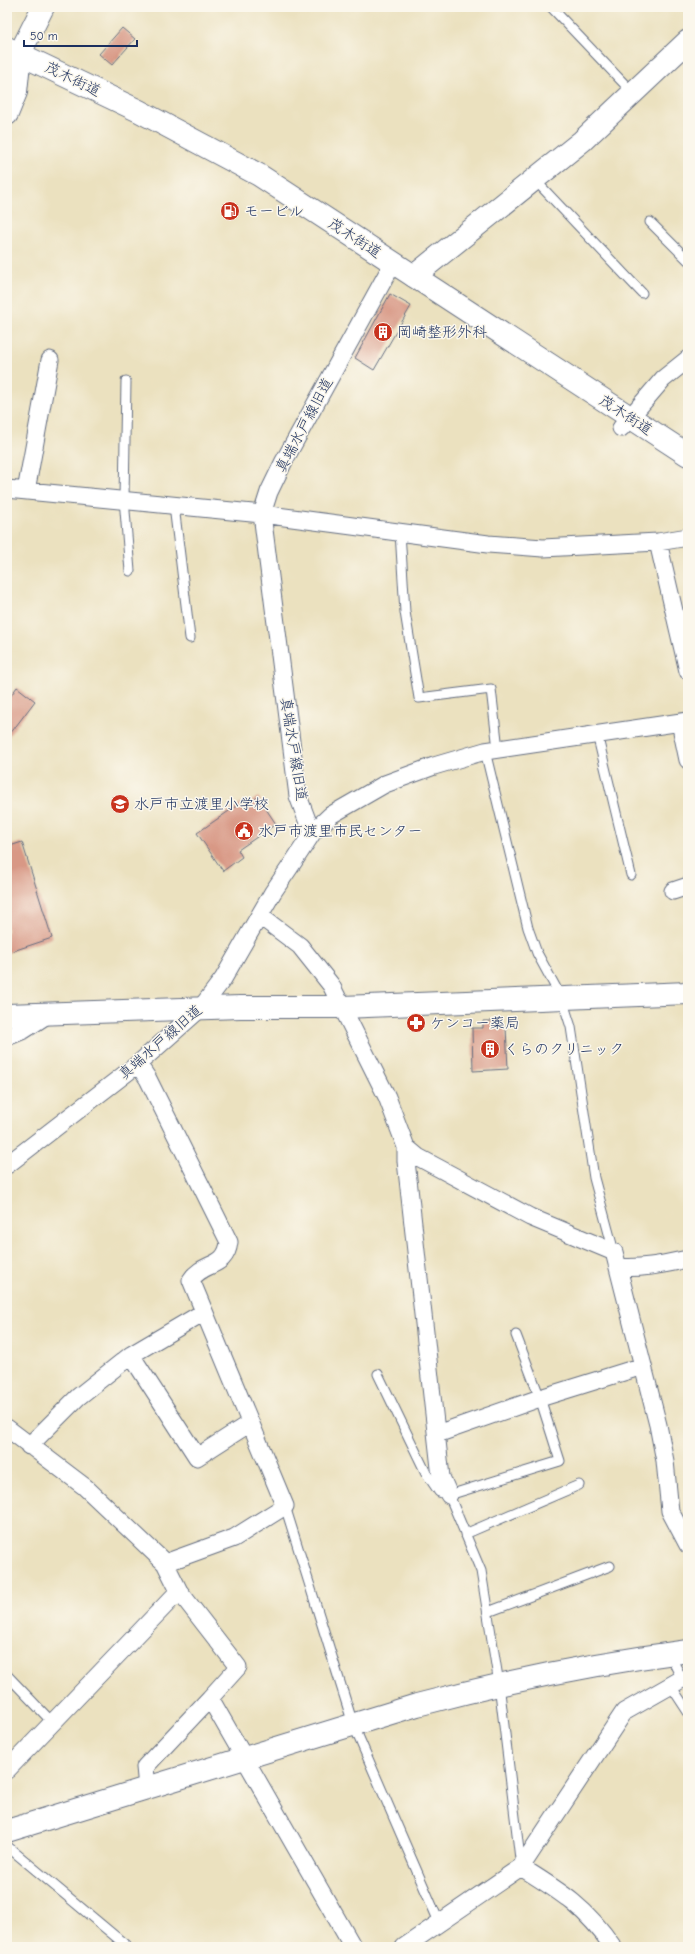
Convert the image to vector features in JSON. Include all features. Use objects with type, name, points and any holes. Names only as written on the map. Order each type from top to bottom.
[{"type":"main road","points":[[7,114],[16,92],[11,57],[43,7]]},
{"type":"main road","points":[[414,276],[582,141],[688,41]]},
{"type":"main road","name":"茂木街道","points":[[11,57],[139,111],[259,175],[414,276],[625,423],[688,455]]},
{"type":"main road","points":[[7,1014],[201,1008],[343,1007],[688,993]]},
{"type":"main road","points":[[7,1831],[417,1705],[499,1684],[600,1664],[678,1652]]},
{"type":"street","name":"真端水戸線旧道","points":[[7,1165],[138,1064],[201,1008],[222,980],[273,892],[313,832],[298,796],[262,514],[269,492],[284,461],[393,263]]},
{"type":"street","points":[[625,423],[663,379],[688,359]]},
{"type":"street","points":[[26,491],[50,360]]},
{"type":"street","points":[[7,489],[124,499],[174,506],[262,514],[488,544],[543,548],[658,542],[688,537]]},
{"type":"street","points":[[658,542],[688,671]]},
{"type":"street","points":[[313,832],[331,816],[385,784],[434,766],[492,750],[684,722],[688,760]]},
{"type":"street","points":[[260,916],[300,946],[331,985],[387,1097],[406,1147],[406,1161],[441,1477],[449,1495]]},
{"type":"street","points":[[7,1037],[24,1030],[50,1013]]},
{"type":"street","points":[[138,1064],[148,1079],[229,1242],[228,1253],[220,1262],[196,1273],[191,1280],[285,1506],[234,1538],[165,1563]]},
{"type":"street","points":[[406,1147],[418,1157],[430,1164],[530,1217],[636,1268],[655,1267],[688,1259]]},
{"type":"street","points":[[616,1259],[665,1461],[670,1511],[688,1545]]},
{"type":"street","points":[[29,1446],[78,1397],[131,1355],[204,1312]]},
{"type":"street","points":[[131,1355],[197,1457],[250,1422]]},
{"type":"street","points":[[437,1434],[540,1398],[643,1366]]},
{"type":"street","points":[[7,1428],[85,1487],[165,1563],[180,1591],[238,1666],[145,1767],[147,1788]]},
{"type":"street","points":[[7,1770],[180,1591]]},
{"type":"street","points":[[404,1947],[521,1867],[624,1712],[680,1681]]},
{"type":"street","points":[[210,1698],[353,1947]]},
{"type":"street","points":[[521,1867],[567,1896],[583,1909],[613,1947]]},
{"type":"lane","points":[[551,7],[634,93]]},
{"type":"lane","points":[[535,180],[642,293]]},
{"type":"lane","points":[[650,222],[688,260]]},
{"type":"lane","points":[[126,381],[124,499],[130,571]]},
{"type":"lane","points":[[174,506],[190,638]]},
{"type":"lane","points":[[400,532],[405,612],[419,698],[491,689],[492,750],[528,928],[537,954],[562,999],[571,1026],[594,1178],[616,1259]]},
{"type":"lane","points":[[597,734],[630,875]]},
{"type":"lane","points":[[378,1374],[426,1473],[439,1492],[449,1495],[560,1461],[540,1398],[516,1335]]},
{"type":"lane","points":[[465,1534],[579,1485]]},
{"type":"lane","points":[[449,1495],[481,1571],[499,1684],[521,1867]]},
{"type":"lane","points":[[285,1506],[353,1724],[439,1922]]},
{"type":"lane","points":[[488,1612],[610,1566]]},
{"type":"lane","points":[[678,1652],[680,1681],[688,1712]]},
{"type":"lane","points":[[7,1675],[53,1723]]},
{"type":"lane","points":[[7,1846],[128,1947]]},
{"type":"building","points":[[122,28],[135,39],[112,65],[99,54]]},
{"type":"building","name":"岡崎整形外科","points":[[390,294],[411,306],[374,370],[355,358]]},
{"type":"building","points":[[17,687],[35,701],[7,738],[7,701]]},
{"type":"building","points":[[258,797],[276,824],[238,850],[242,857],[223,871],[197,833],[245,800],[248,804]]},
{"type":"building","points":[[22,842],[52,938],[7,953],[7,847]]},
{"type":"building","name":"くらのクリニック","points":[[483,1021],[498,1021],[498,1028],[506,1027],[508,1069],[473,1071],[472,1028],[483,1028]]},
{"type":"place","name":"モービル","points":[[230,211]]},
{"type":"place","name":"岡崎整形外科","points":[[383,332]]},
{"type":"place","name":"水戸市立渡里小学校","points":[[120,804]]},
{"type":"place","name":"水戸市渡里市民センター","points":[[244,831]]},
{"type":"place","name":"ケンコー薬局","points":[[416,1023]]},
{"type":"place","name":"くらのクリニック","points":[[490,1049]]}]
